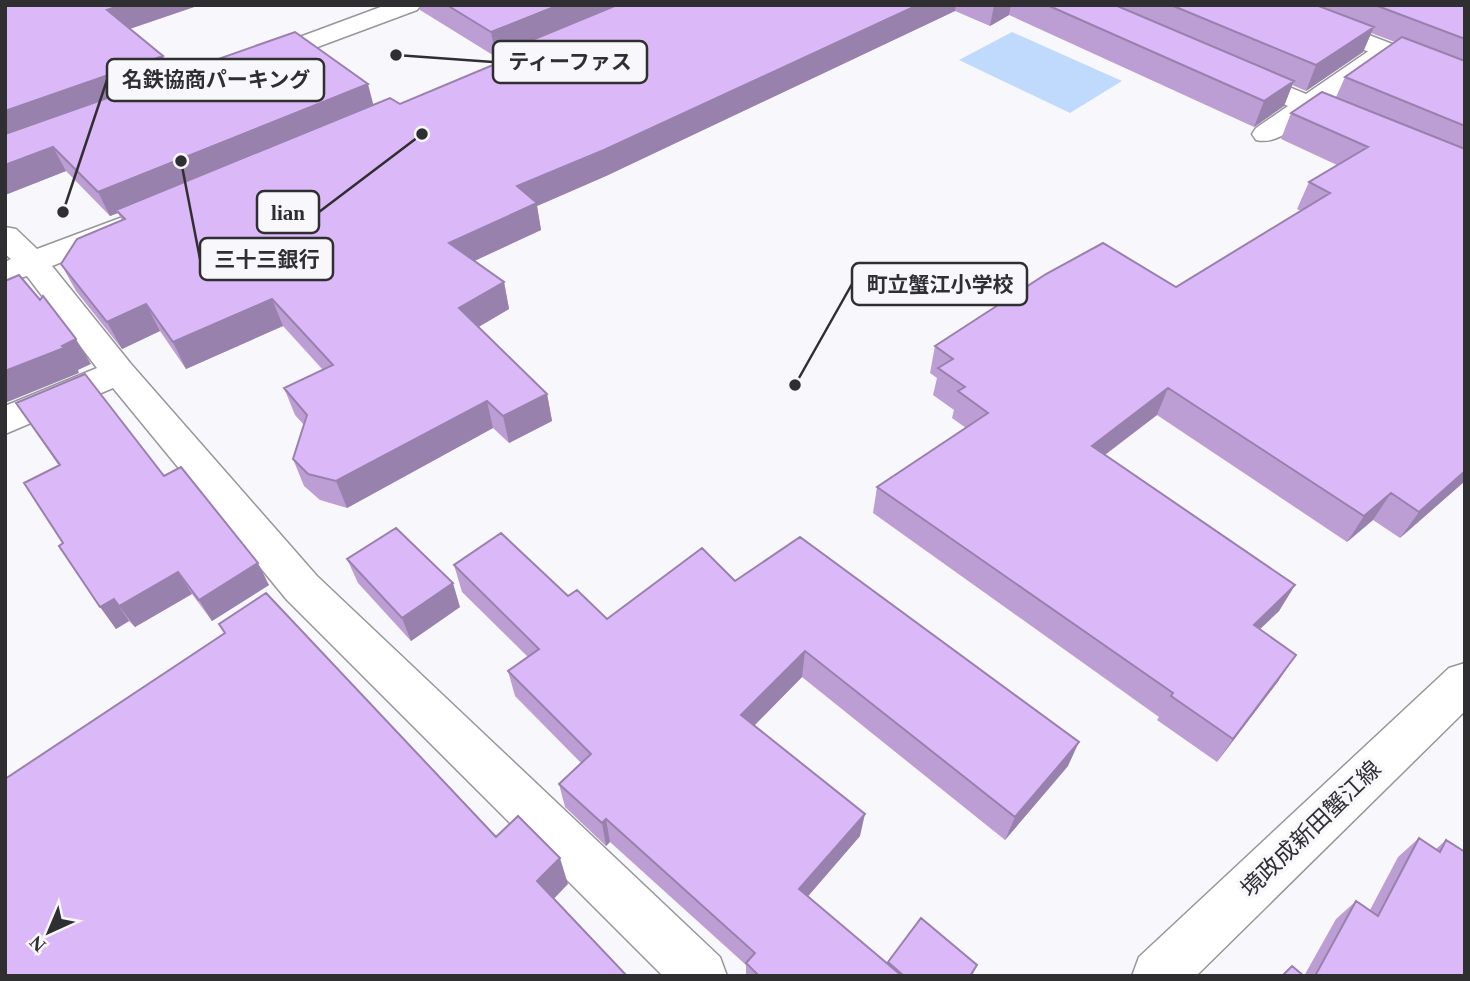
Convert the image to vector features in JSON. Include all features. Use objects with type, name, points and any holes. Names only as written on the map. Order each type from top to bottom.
[{"type":"street","points":[[231,70],[409,5]]},
{"type":"street","points":[[1269,5],[1465,81]]},
{"type":"street","points":[[1266,134],[1386,51]]},
{"type":"street","points":[[1212,63],[1370,131]]},
{"type":"street","points":[[19,268],[149,215]]},
{"type":"street","points":[[5,236],[19,268],[119,372],[285,599],[701,976]]},
{"type":"street","points":[[5,421],[119,372]]},
{"type":"street","name":"境政成新田蟹江線","points":[[1158,976],[1465,682]]},
{"type":"water","points":[[1012,32],[1122,81],[1070,113],[959,60]]},
{"type":"building","points":[[5,5],[122,5],[107,10],[163,56],[5,111]]},
{"type":"building","points":[[447,5],[559,5],[491,32]]},
{"type":"building","points":[[617,5],[918,5],[604,150],[517,186],[537,203],[449,243],[504,282],[459,308],[547,394],[503,416],[487,401],[336,481],[308,474],[293,459],[307,415],[284,388],[333,365],[272,299],[173,342],[146,304],[107,322],[61,264],[77,239],[125,219],[116,210],[390,98],[400,104],[524,52],[515,47]]},
{"type":"building","points":[[1047,5],[1115,5],[1294,81],[1264,101]]},
{"type":"building","points":[[1171,5],[1316,5],[1374,27],[1316,65]]},
{"type":"building","points":[[1375,5],[1465,5],[1465,39]]},
{"type":"building","points":[[295,32],[368,84],[98,192],[53,147],[5,165],[5,134]]},
{"type":"building","points":[[1402,37],[1465,61],[1465,126],[1345,77]]},
{"type":"building","points":[[1322,92],[1465,149],[1465,471],[1419,512],[1391,493],[1364,516],[1168,388],[1092,446],[1295,585],[1254,625],[1296,655],[1233,739],[1171,696],[1173,693],[877,487],[988,413],[958,391],[965,387],[938,368],[953,359],[935,346],[1046,274],[1103,243],[1176,287],[1330,193],[1309,182],[1368,147],[1291,113]]},
{"type":"building","points":[[19,275],[40,300],[43,296],[76,339],[62,346],[64,348],[5,371],[5,281]]},
{"type":"building","points":[[85,374],[164,476],[181,467],[258,563],[199,600],[178,572],[119,606],[114,599],[100,607],[59,546],[63,543],[24,483],[60,465],[16,403]]},
{"type":"building","points":[[396,528],[453,583],[402,618],[347,559]]},
{"type":"building","points":[[501,533],[568,596],[577,590],[607,619],[702,548],[735,581],[800,537],[1079,742],[1015,817],[805,651],[741,715],[865,814],[799,889],[902,976],[759,976],[746,963],[755,953],[606,819],[602,823],[559,784],[591,754],[508,671],[539,649],[454,565]]},
{"type":"building","points":[[266,593],[496,837],[518,816],[560,858],[537,881],[627,976],[5,976],[5,779],[225,633],[219,624]]},
{"type":"building","points":[[1419,838],[1440,852],[1446,840],[1465,852],[1465,976],[1315,976],[1356,901],[1378,916]]},
{"type":"building","points":[[921,918],[977,965],[970,976],[904,976],[888,962]]},
{"type":"building","points":[[1292,966],[1304,976],[1282,976]]},
{"type":"place","name":"ティーファス","points":[[396,55]]},
{"type":"place","name":"lian","points":[[422,134]]},
{"type":"place","name":"三十三銀行","points":[[181,161]]},
{"type":"place","name":"名鉄協商パーキング","points":[[63,212]]},
{"type":"place","name":"町立蟹江小学校","points":[[795,385]]}]
